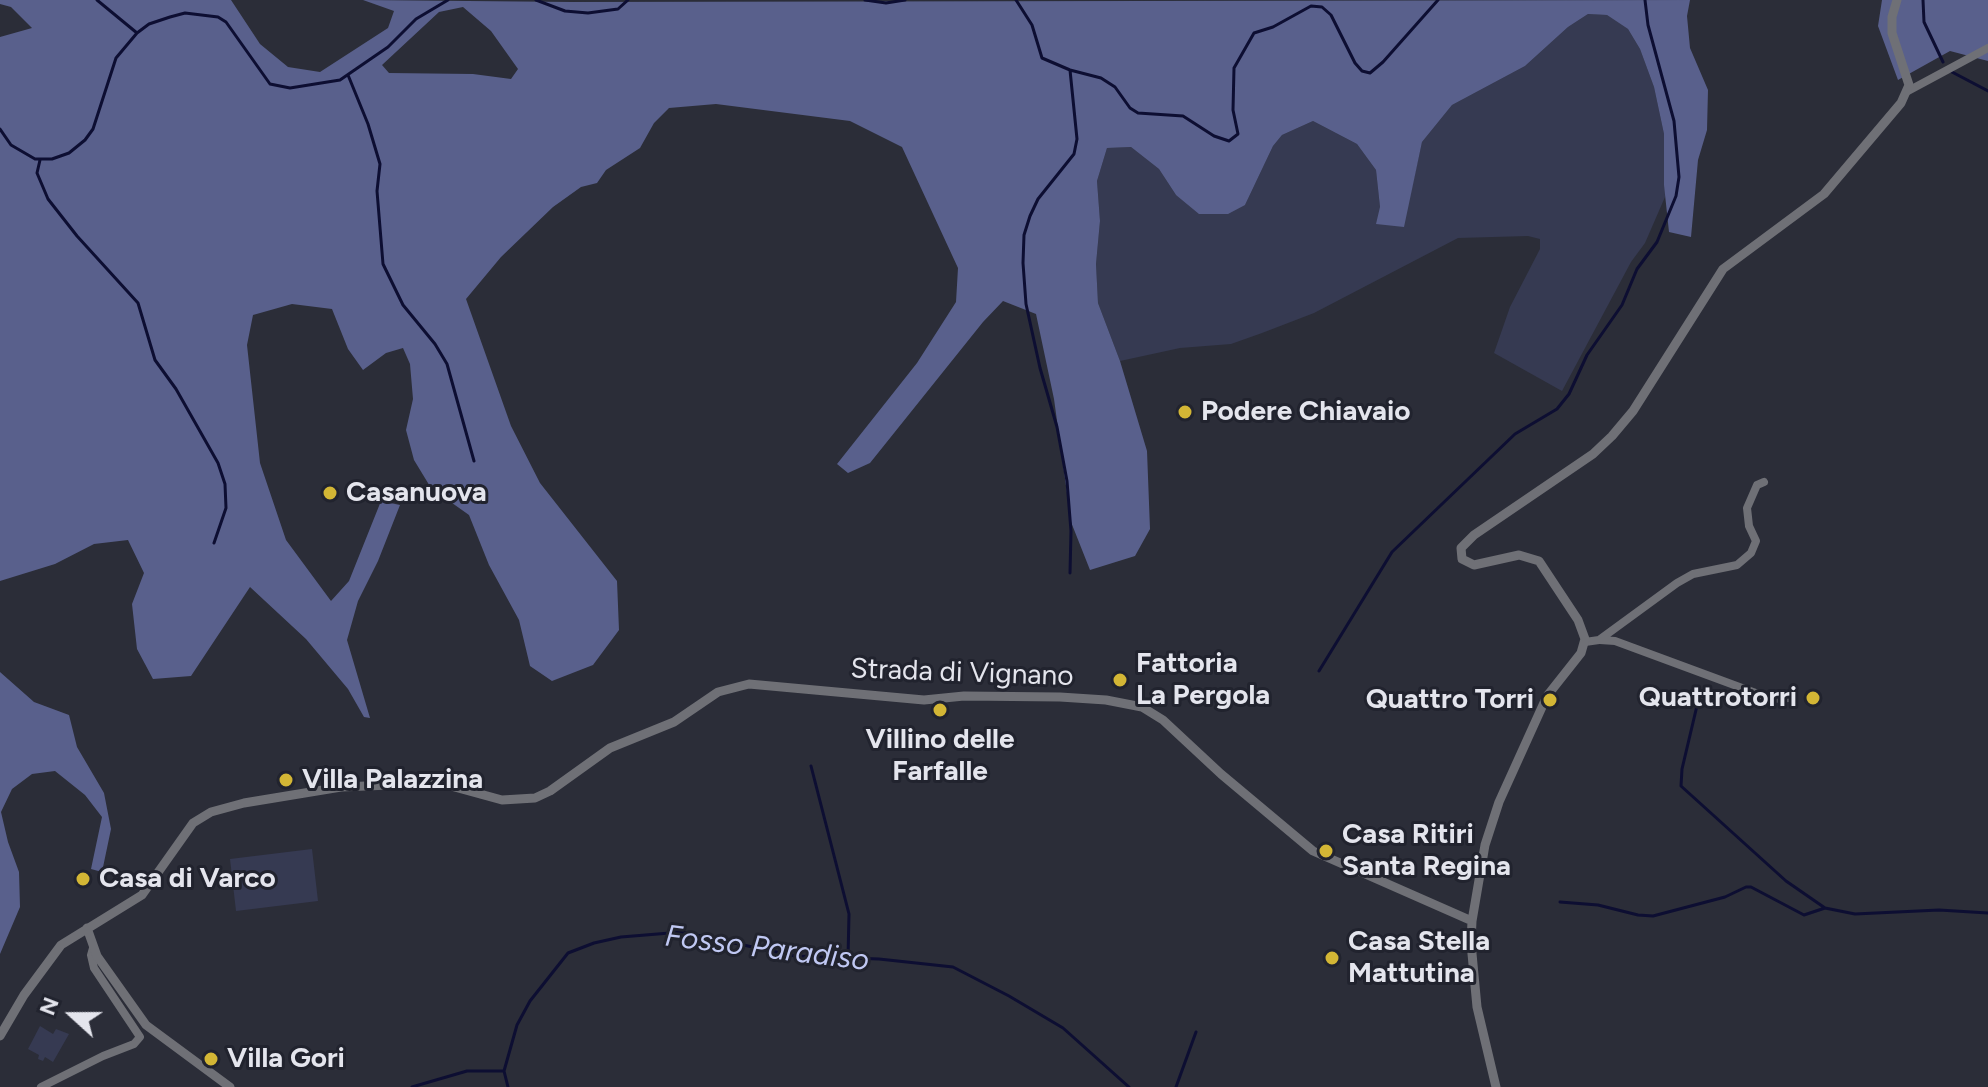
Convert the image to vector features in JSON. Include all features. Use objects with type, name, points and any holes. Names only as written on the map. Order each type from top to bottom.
[{"type":"street","points":[[1496,1087],[1477,1007],[1472,921],[1485,845],[1497,808],[1547,696],[1581,653],[1585,642],[1578,620],[1539,561],[1519,555],[1485,564],[1472,564],[1461,558],[1461,547],[1593,454],[1612,436],[1633,411],[1723,269],[1828,190],[1866,148],[1908,91],[1908,78],[1892,33],[1897,0]]},
{"type":"street","points":[[1908,91],[1988,48]]},
{"type":"street","points":[[1599,640],[1677,583],[1693,574],[1737,565],[1751,553],[1756,541],[1749,526],[1747,508],[1757,485],[1764,482]]},
{"type":"street","points":[[1585,642],[1615,641],[1772,699],[1789,698]]},
{"type":"street","name":"Strada di Vignano","points":[[0,1036],[24,995],[68,939],[142,895],[193,823],[211,812],[244,803],[341,787],[440,783],[502,800],[535,798],[550,791],[610,748],[674,722],[718,692],[749,684],[891,698],[1028,696],[1125,703],[1155,714],[1316,853],[1472,921]]},
{"type":"street","points":[[87,928],[93,948],[146,1025],[230,1087]]},
{"type":"street","points":[[41,1087],[134,1044],[140,1037],[94,968],[93,948]]},
{"type":"shaded area","points":[[0,0],[231,0],[260,44],[288,67],[320,72],[388,28],[394,11],[363,0],[1690,0],[1687,16],[1690,48],[1708,90],[1707,130],[1698,160],[1691,237],[1669,232],[1664,185],[1664,134],[1654,87],[1640,49],[1628,29],[1607,15],[1588,14],[1568,27],[1525,66],[1452,105],[1422,142],[1404,227],[1376,224],[1380,207],[1376,170],[1357,144],[1313,121],[1282,135],[1273,146],[1245,205],[1228,214],[1199,214],[1176,195],[1159,169],[1131,147],[1107,148],[1097,181],[1100,221],[1096,264],[1098,303],[1120,361],[1147,451],[1150,529],[1135,556],[1090,570],[1071,522],[1054,399],[1036,314],[1003,301],[870,463],[848,473],[837,464],[917,363],[956,302],[958,268],[902,147],[850,121],[716,104],[669,108],[654,123],[640,148],[606,170],[597,183],[581,187],[553,207],[501,257],[466,299],[511,426],[540,483],[617,581],[619,630],[593,665],[552,681],[530,666],[519,620],[489,565],[469,515],[431,488],[414,460],[406,430],[413,399],[410,364],[403,348],[386,353],[363,370],[348,349],[332,309],[292,304],[253,315],[247,345],[260,463],[286,540],[331,601],[349,581],[381,501],[400,505],[358,601],[347,640],[370,718],[364,717],[348,689],[306,639],[250,587],[191,676],[153,679],[137,649],[132,604],[144,573],[128,540],[94,544],[55,564],[0,581],[0,37],[32,28],[11,7],[0,4]],"holes":[[[463,7],[491,31],[518,69],[511,79],[473,74],[389,73],[382,65],[439,12]]]},
{"type":"shaded area","points":[[1882,0],[1988,0],[1988,61],[1950,51],[1898,80],[1878,26]]},
{"type":"shaded area","points":[[1588,14],[1607,15],[1628,29],[1640,49],[1654,87],[1664,134],[1665,197],[1645,243],[1631,262],[1562,391],[1494,353],[1510,307],[1540,249],[1540,239],[1528,236],[1458,238],[1314,313],[1262,333],[1231,344],[1180,348],[1120,361],[1098,303],[1096,264],[1100,221],[1097,181],[1107,148],[1131,147],[1159,169],[1176,195],[1245,205],[1273,146],[1282,135],[1313,121],[1357,144],[1376,170],[1380,207],[1408,204],[1422,142],[1452,105],[1525,66],[1568,27]]},
{"type":"shaded area","points":[[0,672],[34,702],[69,715],[77,747],[104,793],[111,829],[102,872],[91,869],[102,817],[85,795],[55,771],[32,774],[12,789],[1,812],[19,872],[20,907],[0,954]]},
{"type":"shaded area","points":[[312,849],[318,901],[236,911],[230,859]]},
{"type":"shaded area","points":[[40,1026],[53,1034],[56,1029],[69,1034],[53,1062],[45,1057],[43,1061],[38,1059],[39,1055],[28,1049]]},
{"type":"waterway","points":[[97,0],[137,33]]},
{"type":"waterway","points":[[0,129],[11,145],[35,159],[52,159],[69,153],[93,129],[116,58],[137,33],[149,24],[170,17],[185,13],[218,17],[226,22],[270,84],[290,88],[340,80],[388,47],[416,19],[448,0]]},
{"type":"waterway","points":[[536,0],[565,11],[588,13],[618,9],[628,0]]},
{"type":"waterway","points":[[865,0],[886,3],[905,0]]},
{"type":"waterway","points":[[1016,0],[1032,25],[1042,58],[1101,78],[1115,87],[1130,108],[1138,113],[1183,116],[1214,136],[1229,141],[1238,134],[1233,110],[1234,68],[1254,33],[1273,27],[1311,6],[1322,7],[1331,15],[1355,63],[1362,71],[1370,73],[1438,0]]},
{"type":"waterway","points":[[1319,671],[1392,552],[1515,434],[1557,409],[1569,394],[1587,355],[1622,305],[1637,269],[1657,242],[1676,196],[1679,177],[1674,121],[1648,25],[1645,0]]},
{"type":"waterway","points":[[1923,0],[1924,22],[1943,62]]},
{"type":"waterway","points":[[1070,70],[1077,139],[1074,154],[1038,199],[1030,216],[1024,235],[1023,263],[1026,304],[1057,427],[1067,481],[1070,573]]},
{"type":"waterway","points":[[1952,72],[1988,91]]},
{"type":"waterway","points":[[348,75],[380,164],[377,191],[383,264],[403,305],[447,364],[474,461]]},
{"type":"waterway","points":[[40,160],[37,173],[48,199],[138,303],[155,360],[176,389],[218,463],[225,484],[226,508],[214,543]]},
{"type":"waterway","points":[[1700,693],[1682,769],[1681,786],[1786,881],[1825,908],[1855,914],[1939,910],[1988,913]]},
{"type":"waterway","points":[[811,766],[849,914],[848,958]]},
{"type":"waterway","points":[[1560,902],[1598,905],[1653,916],[1751,887],[1804,915],[1825,908]]},
{"type":"waterway","name":"Fosso Paradiso","points":[[508,1087],[504,1071],[517,1025],[530,1001],[568,953],[621,937],[682,932],[795,956],[879,959],[953,967],[1063,1028],[1129,1087]]},
{"type":"waterway","points":[[1176,1087],[1196,1032]]},
{"type":"waterway","points":[[412,1087],[467,1071],[504,1071]]},
{"type":"place","name":"Podere Chiavaio","points":[[1185,412]]},
{"type":"place","name":"Casanuova","points":[[330,493]]},
{"type":"place","name":"Fattoria La Pergola","points":[[1120,680]]},
{"type":"place","name":"Quattrotorri","points":[[1813,698]]},
{"type":"place","name":"Quattro Torri","points":[[1550,700]]},
{"type":"place","name":"Villino delle Farfalle","points":[[940,710]]},
{"type":"place","name":"Villa Palazzina","points":[[286,780]]},
{"type":"place","name":"Casa Ritiri Santa Regina","points":[[1326,851]]},
{"type":"place","name":"Casa di Varco","points":[[83,879]]},
{"type":"place","name":"Casa Stella Mattutina","points":[[1332,958]]},
{"type":"place","name":"Villa Gori","points":[[211,1059]]}]
